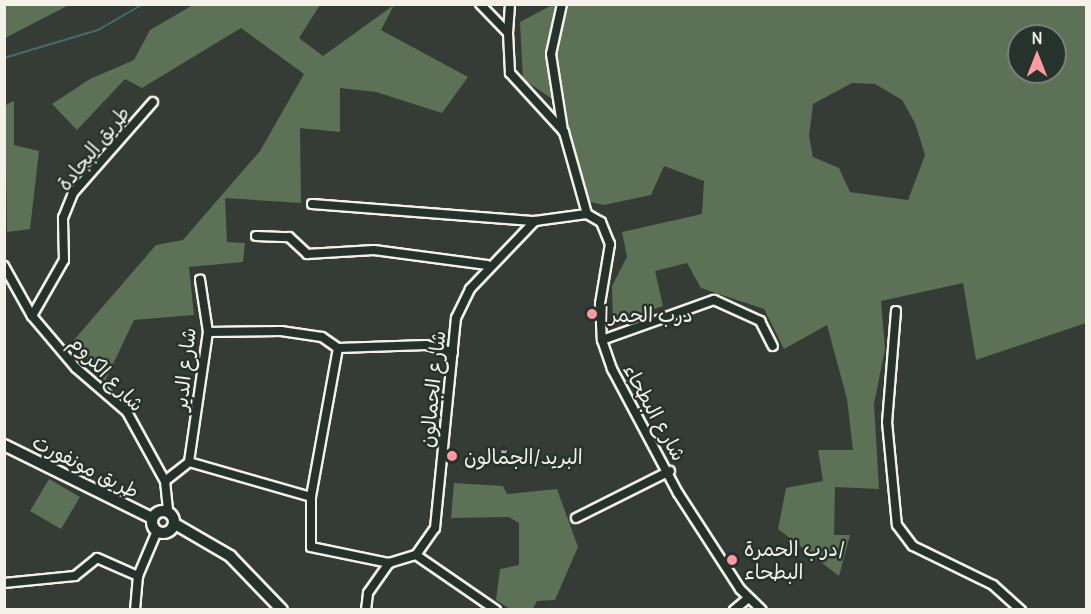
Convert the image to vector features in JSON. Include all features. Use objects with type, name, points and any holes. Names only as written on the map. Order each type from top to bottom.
[{"type":"main road","name":"طريق مونفورت","points":[[4,445],[152,518]]},
{"type":"main road","points":[[175,524],[168,532],[157,531],[152,518],[168,511],[175,524],[230,556],[282,609]]},
{"type":"street","points":[[480,4],[508,33]]},
{"type":"street","points":[[510,4],[508,33],[510,73],[564,132]]},
{"type":"street","points":[[312,204],[535,221],[587,214],[564,132],[551,54],[562,4]]},
{"type":"street","name":"طريق البجادة","points":[[32,316],[64,260],[63,218],[73,193],[153,102]]},
{"type":"street","name":"شارع البطحاء","points":[[587,214],[601,222],[610,244],[600,304],[602,340],[670,471],[747,599],[762,609]]},
{"type":"street","name":"شارع الجمالون","points":[[416,555],[435,528],[456,318],[487,265],[535,221]]},
{"type":"street","points":[[256,236],[289,237],[307,254],[374,250],[487,265]]},
{"type":"street","name":"شارع الكروم","points":[[4,266],[32,316],[76,368],[127,412],[165,482],[168,511]]},
{"type":"street","name":"شارع الدير","points":[[189,462],[208,332],[200,280]]},
{"type":"street","points":[[602,340],[714,300],[760,321],[773,346]]},
{"type":"street","points":[[896,311],[886,422],[897,525],[913,546],[993,585],[1021,609]]},
{"type":"street","points":[[208,332],[281,331],[322,337],[338,348],[426,345],[453,352]]},
{"type":"street","points":[[338,348],[311,497],[311,547],[389,563],[416,555],[496,609]]},
{"type":"street","points":[[165,482],[189,462],[311,497]]},
{"type":"street","points":[[576,518],[670,471]]},
{"type":"street","points":[[134,609],[138,576],[157,531]]},
{"type":"street","points":[[4,583],[75,576],[97,558],[138,576]]},
{"type":"street","points":[[366,609],[368,592],[389,563]]},
{"type":"street","points":[[734,609],[747,599]]},
{"type":"green space","points":[[5,4],[69,4],[69,5],[5,38]]},
{"type":"green space","points":[[554,4],[1086,5],[1086,323],[976,360],[963,283],[881,301],[885,349],[874,404],[879,489],[835,487],[834,535],[850,535],[839,576],[778,529],[786,488],[823,481],[818,450],[853,450],[847,399],[827,325],[784,349],[764,309],[701,288],[687,263],[655,271],[663,306],[613,323],[612,286],[627,257],[622,232],[702,214],[704,181],[664,166],[651,195],[604,205],[585,201],[558,103],[523,79],[520,22]],"holes":[[[852,83],[875,84],[902,100],[915,123],[925,155],[908,200],[850,192],[839,168],[813,157],[809,136],[813,104]]]},
{"type":"green space","points":[[193,5],[320,5],[299,38],[323,56],[394,5],[381,30],[468,77],[442,113],[376,92],[340,88],[340,132],[300,128],[301,203],[225,198],[227,242],[245,243],[243,262],[189,267],[194,315],[134,320],[105,381],[73,341],[156,245],[183,240],[260,151],[304,74],[241,28],[142,88],[125,79],[77,130],[52,104],[90,79],[134,60],[150,30]]},
{"type":"green space","points":[[14,101],[14,145],[39,151],[30,229],[7,232],[5,105]]},
{"type":"green space","points":[[49,479],[80,497],[61,529],[30,511]]},
{"type":"green space","points":[[454,483],[503,486],[507,494],[557,489],[578,547],[555,600],[537,601],[532,610],[510,609],[496,600],[500,569],[519,565],[519,523],[509,517],[451,518]]},
{"type":"waterway","points":[[4,58],[98,30],[143,4]]},
{"type":"place","name":"درب الحمرا","points":[[592,314]]},
{"type":"place","name":"البريد/الجمّالون","points":[[452,456]]},
{"type":"place","name":"درب الحمرة/ البطحاء","points":[[732,560]]}]
